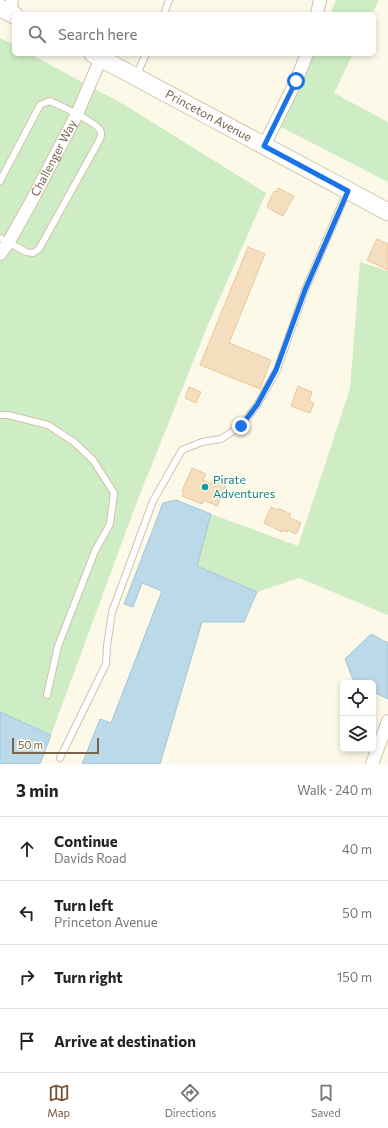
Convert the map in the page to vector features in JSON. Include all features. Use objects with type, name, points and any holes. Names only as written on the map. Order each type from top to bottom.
[{"type":"main road","name":"Princeton Avenue","points":[[97,56],[388,212]]},
{"type":"street","points":[[318,12],[320,0]]},
{"type":"street","name":"Challenger Way","points":[[0,254],[4,241],[77,114],[97,56]]},
{"type":"street","points":[[264,146],[296,81],[306,56]]},
{"type":"street","points":[[372,764],[388,721]]},
{"type":"lane","points":[[165,12],[169,0]]},
{"type":"lane","points":[[135,77],[145,56]]},
{"type":"lane","points":[[0,181],[40,105],[50,101],[77,114],[99,128],[101,132],[100,139],[39,249],[33,253],[26,252],[4,241]]},
{"type":"lane","points":[[60,758],[106,664],[112,612],[153,501],[182,450],[202,442],[221,439],[241,426],[257,405],[276,370],[305,290],[348,191]]},
{"type":"lane","points":[[0,415],[8,415],[48,425],[74,442],[93,460],[114,493],[110,524],[95,551],[58,646],[47,695]]},
{"type":"green space","points":[[336,0],[379,0],[373,12],[331,12]]},
{"type":"green space","points":[[0,38],[12,44],[12,56],[34,56],[123,104],[266,193],[207,327],[138,499],[51,735],[0,712]]},
{"type":"green space","points":[[311,56],[352,56],[334,93],[388,122],[388,182],[279,126]]},
{"type":"green space","points":[[360,262],[388,271],[388,615],[299,578],[257,592],[197,566],[211,514],[298,546],[350,389]]},
{"type":"water","points":[[176,500],[211,514],[197,566],[257,592],[244,622],[202,622],[160,764],[82,764],[100,719],[111,723],[162,591],[142,583],[133,607],[124,604],[163,503]]},
{"type":"water","points":[[371,634],[388,643],[388,699],[376,693],[376,680],[353,680],[345,659]]},
{"type":"water","points":[[0,712],[51,735],[40,764],[0,764]]},
{"type":"building","points":[[278,188],[294,196],[283,216],[267,206],[274,191],[276,192]]},
{"type":"building","points":[[377,239],[388,244],[388,270],[367,260]]},
{"type":"building","points":[[248,247],[265,254],[229,343],[271,360],[260,389],[200,365]]},
{"type":"building","points":[[298,386],[312,392],[309,401],[314,403],[310,413],[291,406]]},
{"type":"building","points":[[189,387],[201,392],[196,403],[185,398]]},
{"type":"building","name":"Pirate Adventures","points":[[192,468],[206,474],[203,480],[211,484],[214,478],[227,483],[217,506],[204,500],[202,504],[182,496],[184,492],[182,491]]},
{"type":"building","points":[[271,507],[278,510],[279,508],[291,514],[289,517],[301,523],[296,534],[288,530],[287,532],[282,530],[282,532],[264,523]]},
{"type":"place","name":"Pirate Adventures","points":[[205,487]]},
{"type":"route","points":[[241,426],[257,405],[276,370],[305,290],[348,191],[264,146],[296,81]]}]
